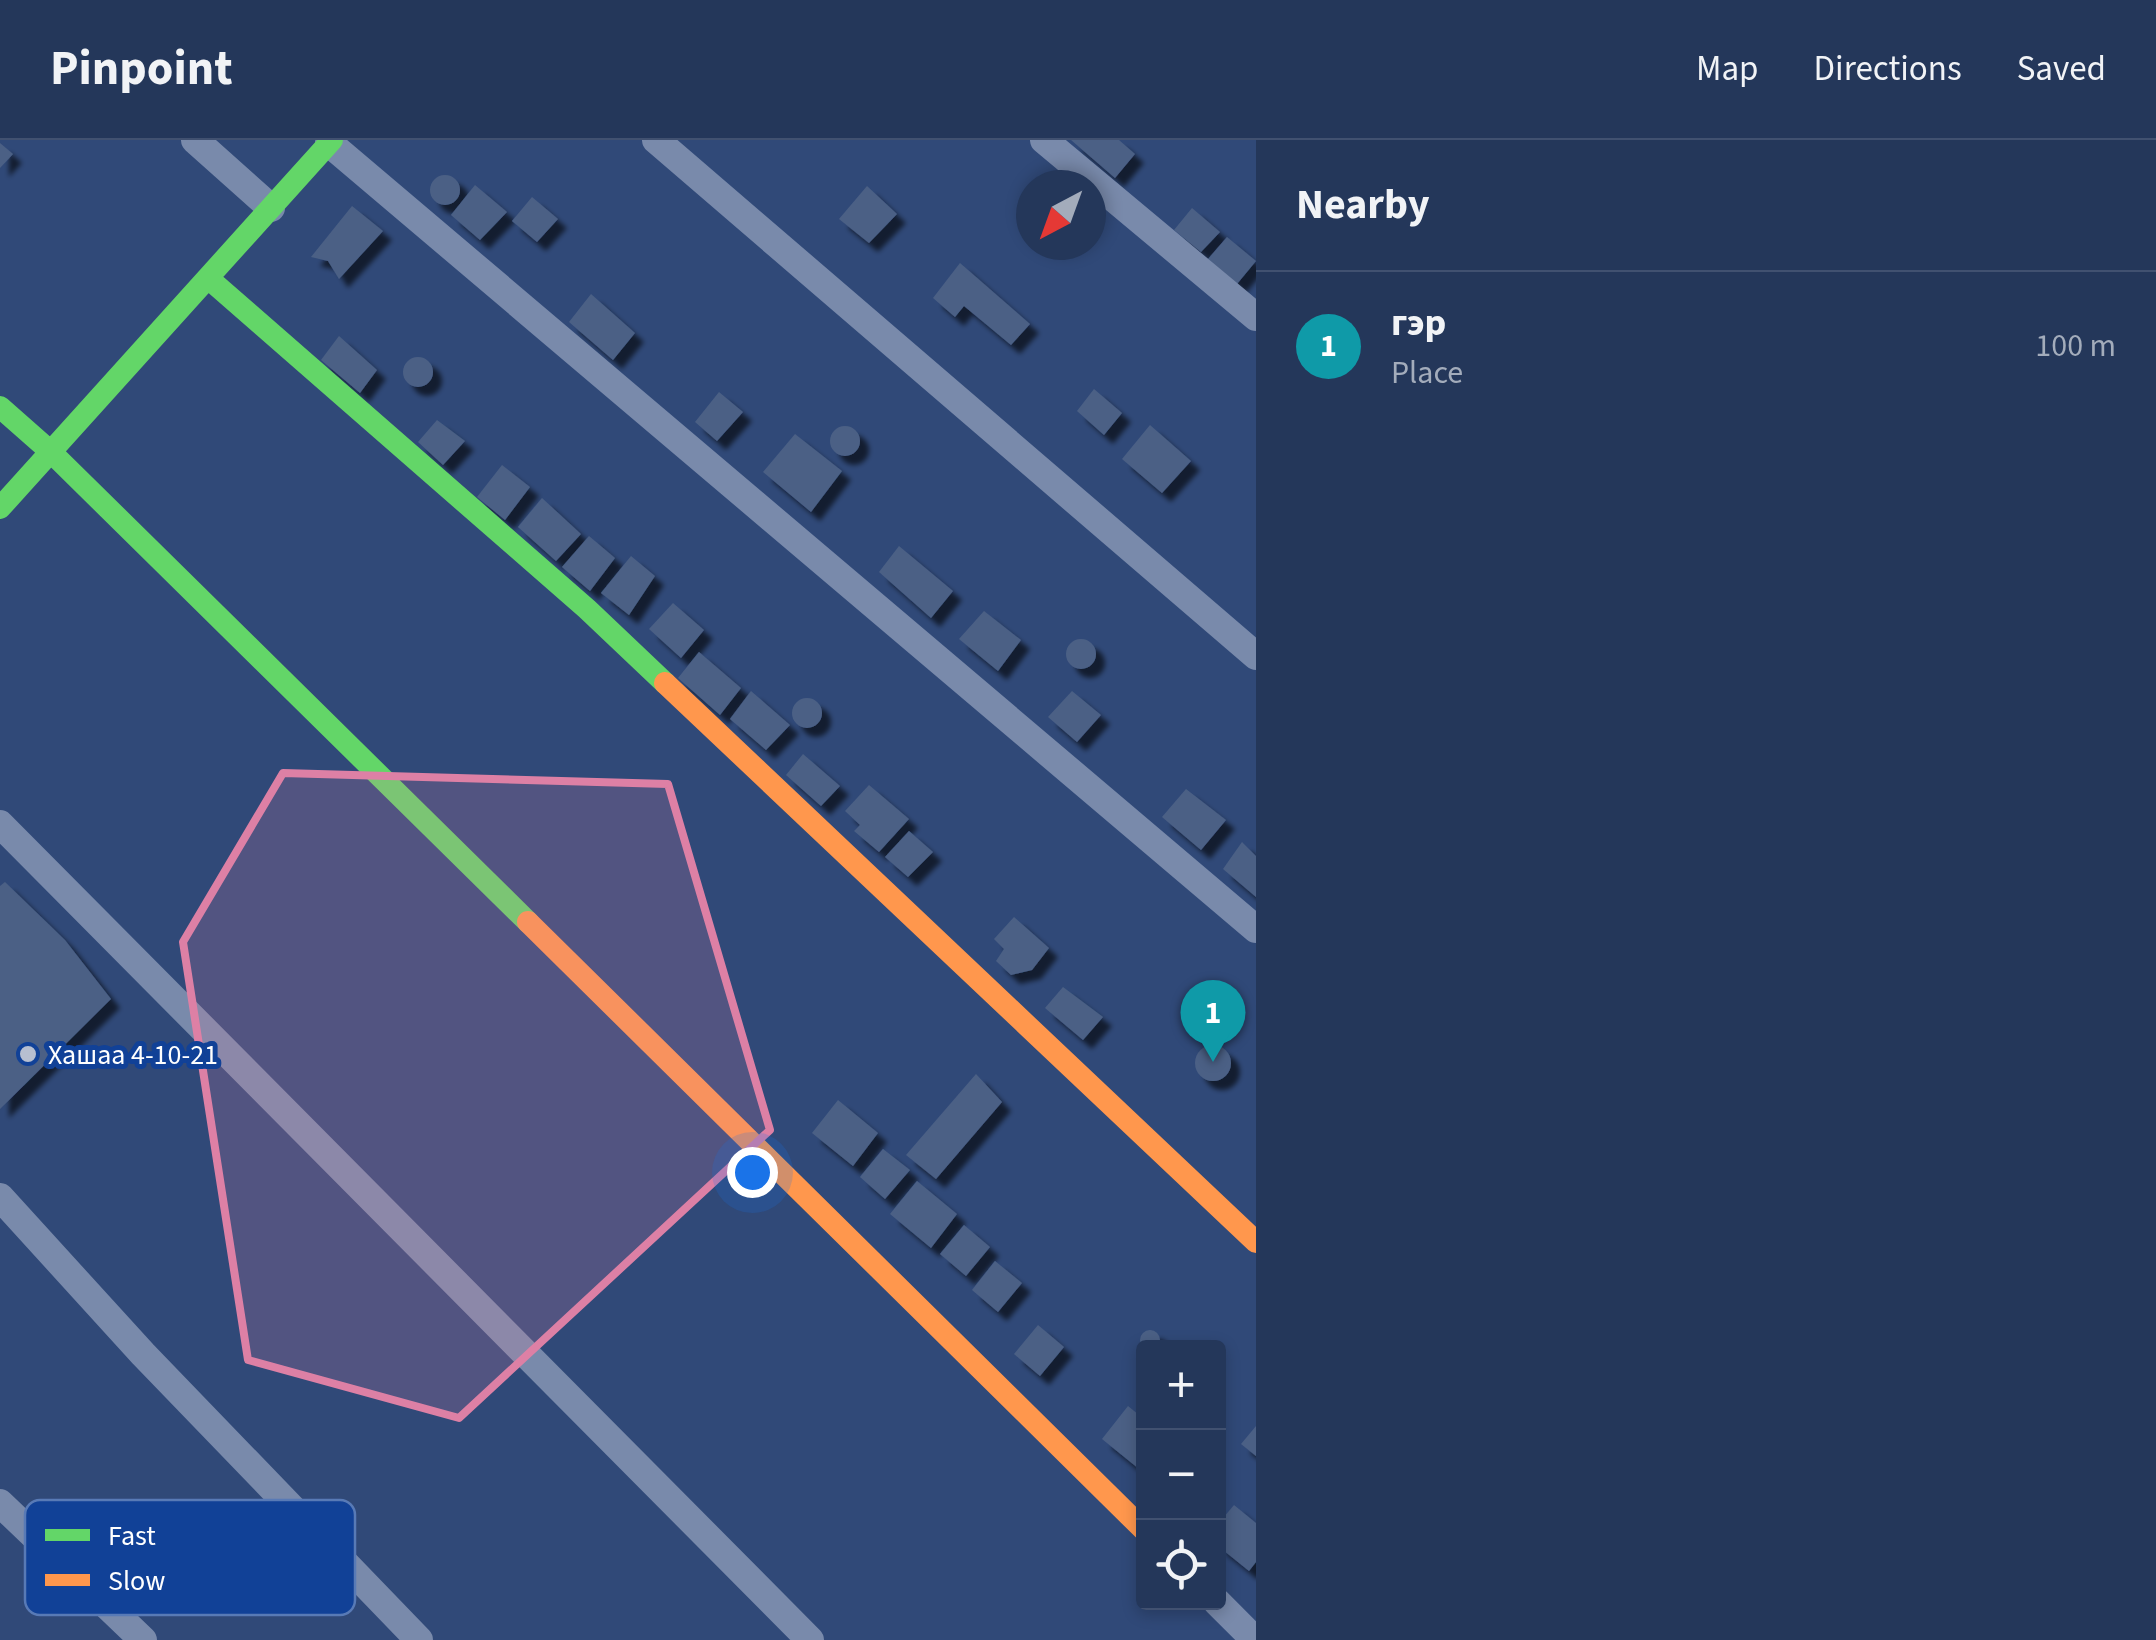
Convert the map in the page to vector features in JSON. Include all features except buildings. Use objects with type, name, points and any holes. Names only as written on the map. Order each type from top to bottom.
[{"type":"street","points":[[195,140],[271,208]]},
{"type":"street","points":[[656,140],[1256,656]]},
{"type":"street","points":[[1044,140],[1256,317]]},
{"type":"street","points":[[0,508],[330,142],[1256,929]]},
{"type":"street","points":[[208,278],[586,608],[1256,1242]]},
{"type":"street","points":[[0,407],[51,452],[1136,1522]]},
{"type":"street","points":[[0,824],[810,1640]]},
{"type":"street","points":[[0,1197],[284,1500]]},
{"type":"street","points":[[0,1502],[25,1526]]},
{"type":"street","points":[[355,1574],[419,1640]]},
{"type":"street","points":[[1225,1610],[1255,1640]]},
{"type":"street","points":[[117,1615],[143,1640]]},
{"type":"highlighted area","points":[[283,773],[668,784],[770,1130],[459,1418],[248,1360],[183,942]]},
{"type":"traffic: fast","points":[[0,508],[332,140]]},
{"type":"traffic: fast","points":[[208,278],[587,609],[665,683]]},
{"type":"traffic: fast","points":[[0,407],[51,452],[528,922]]},
{"type":"traffic: slow","points":[[665,683],[1256,1242]]},
{"type":"traffic: slow","points":[[528,922],[1136,1522]]},
{"type":"place","name":"Хашаа 4-10-21","points":[[28,1054]]},
{"type":"place","name":"гэр","points":[[1213,1062]]}]
